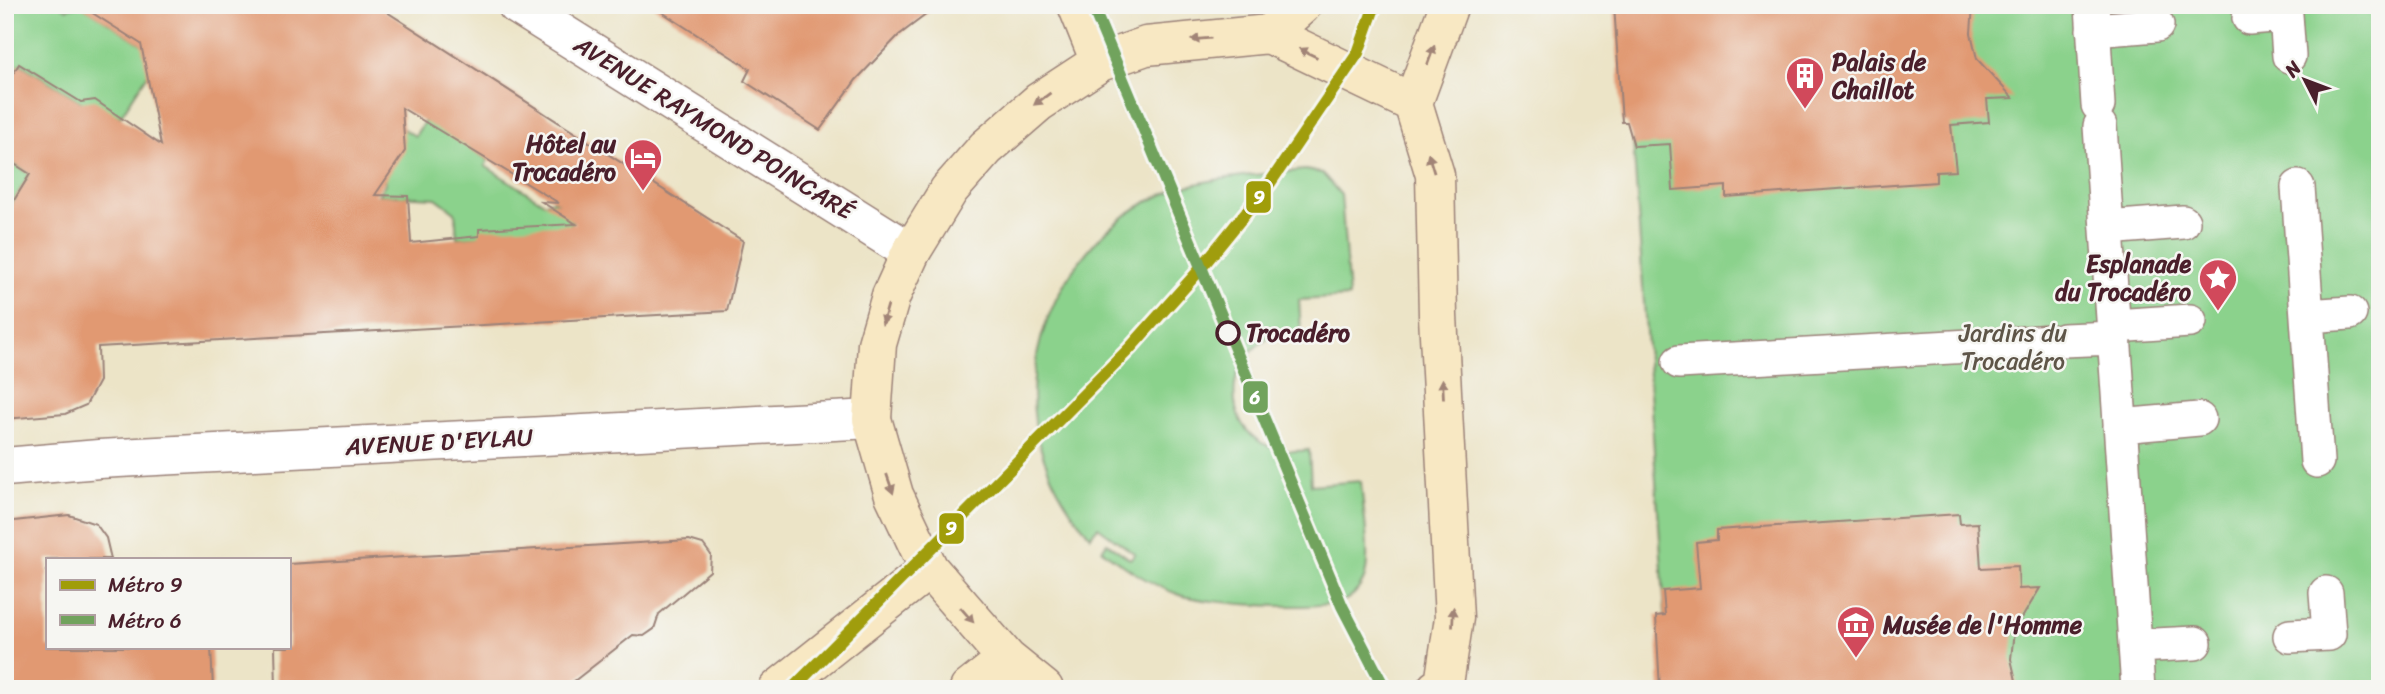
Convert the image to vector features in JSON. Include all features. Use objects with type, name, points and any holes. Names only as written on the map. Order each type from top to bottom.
[{"type":"main road","points":[[1077,5],[1100,62]]},
{"type":"main road","points":[[1269,34],[1302,5]]},
{"type":"main road","points":[[1444,687],[1454,618],[1438,316],[1435,175],[1413,103],[1449,6]]},
{"type":"main road","points":[[1044,689],[1006,659],[929,569],[894,495],[872,419],[877,344],[891,296],[911,252],[949,190],[986,148],[1039,102],[1100,62],[1146,46],[1269,34],[1413,103]]},
{"type":"main road","points":[[778,689],[929,569]]},
{"type":"main road","points":[[969,689],[1006,659]]},
{"type":"street","name":"AVENUE RAYMOND POINCARÉ","points":[[517,5],[911,252]]},
{"type":"street","points":[[2249,18],[2286,10],[2289,56]]},
{"type":"street","points":[[2138,689],[2092,18],[2157,25]]},
{"type":"street","points":[[2298,187],[2317,461]]},
{"type":"street","points":[[2107,228],[2183,222]]},
{"type":"street","points":[[2307,316],[2350,313]]},
{"type":"street","points":[[1679,362],[2056,341],[2190,321]]},
{"type":"street","name":"AVENUE D'EYLAU","points":[[5,467],[99,459],[872,419]]},
{"type":"street","points":[[2120,426],[2199,419]]},
{"type":"street","points":[[2290,636],[2329,634],[2326,593]]},
{"type":"street","points":[[2135,646],[2195,643]]},
{"type":"green space","points":[[5,5],[59,5],[66,9],[81,5],[146,47],[154,65],[120,117],[86,105],[20,64],[5,87]]},
{"type":"green space","name":"Jardins du Trocadéro","points":[[1624,5],[2380,5],[2380,689],[1670,689]]},
{"type":"green space","points":[[366,106],[415,136],[426,119],[488,160],[485,166],[544,203],[553,200],[577,215],[567,231],[457,238],[455,212],[436,198],[378,195],[386,182],[379,177]]},
{"type":"green space","points":[[5,158],[30,174],[5,215]]},
{"type":"green space","points":[[1305,170],[1322,173],[1341,195],[1349,297],[1299,300],[1301,332],[1271,338],[1250,352],[1238,373],[1234,396],[1240,419],[1254,437],[1277,449],[1309,450],[1311,485],[1361,481],[1367,547],[1366,572],[1355,592],[1349,598],[1336,603],[1266,606],[1180,595],[1139,576],[1102,550],[1107,543],[1130,559],[1135,554],[1098,527],[1090,536],[1055,485],[1041,449],[1034,412],[1034,373],[1042,336],[1056,299],[1076,266],[1101,237],[1130,212],[1164,194],[1198,183]]},
{"type":"building","points":[[80,5],[376,5],[743,241],[727,311],[98,347],[99,381],[86,405],[65,414],[5,419],[5,215],[30,174],[5,158],[5,87],[19,64],[81,102],[95,100],[161,145],[141,44]],"holes":[[[402,108],[559,203],[542,202],[576,224],[479,229],[479,236],[411,243],[408,196],[375,195],[405,151]]]},
{"type":"building","points":[[651,5],[939,5],[899,35],[856,80],[820,130],[744,81],[750,69]]},
{"type":"building","name":"Palais de Chaillot","points":[[1614,5],[1973,5],[1971,33],[1977,59],[2013,98],[1987,99],[1989,122],[1951,125],[1956,171],[1936,172],[1936,182],[1726,197],[1726,186],[1673,190],[1670,144],[1634,146],[1627,122],[1622,122]]},
{"type":"building","points":[[1959,514],[1960,524],[1978,523],[1981,568],[2018,566],[2019,589],[2040,588],[2014,631],[2011,659],[2018,689],[1660,689],[1656,616],[1665,615],[1663,591],[1700,588],[1696,542],[1717,540],[1717,530]]},
{"type":"building","points":[[69,515],[96,524],[106,538],[111,558],[46,558],[46,648],[211,648],[213,689],[5,689],[5,522]]},
{"type":"building","points":[[689,540],[703,544],[711,555],[710,571],[659,614],[654,629],[644,636],[633,635],[564,689],[276,689],[275,648],[290,648],[290,564]]},
{"type":"metro line","name":"6","points":[[1092,5],[1342,606],[1385,689]]},
{"type":"metro line","name":"9","points":[[792,689],[1130,348],[1197,273],[1270,183],[1358,53],[1375,5]]},
{"type":"place","name":"Palais de Chaillot","points":[[1805,110]]},
{"type":"place","name":"Hôtel au Trocadéro","points":[[643,192]]},
{"type":"place","name":"Esplanade du Trocadéro","points":[[2218,312]]},
{"type":"place","name":"Trocadéro","points":[[1228,333]]},
{"type":"place","name":"Musée de l'Homme","points":[[1856,659]]}]
